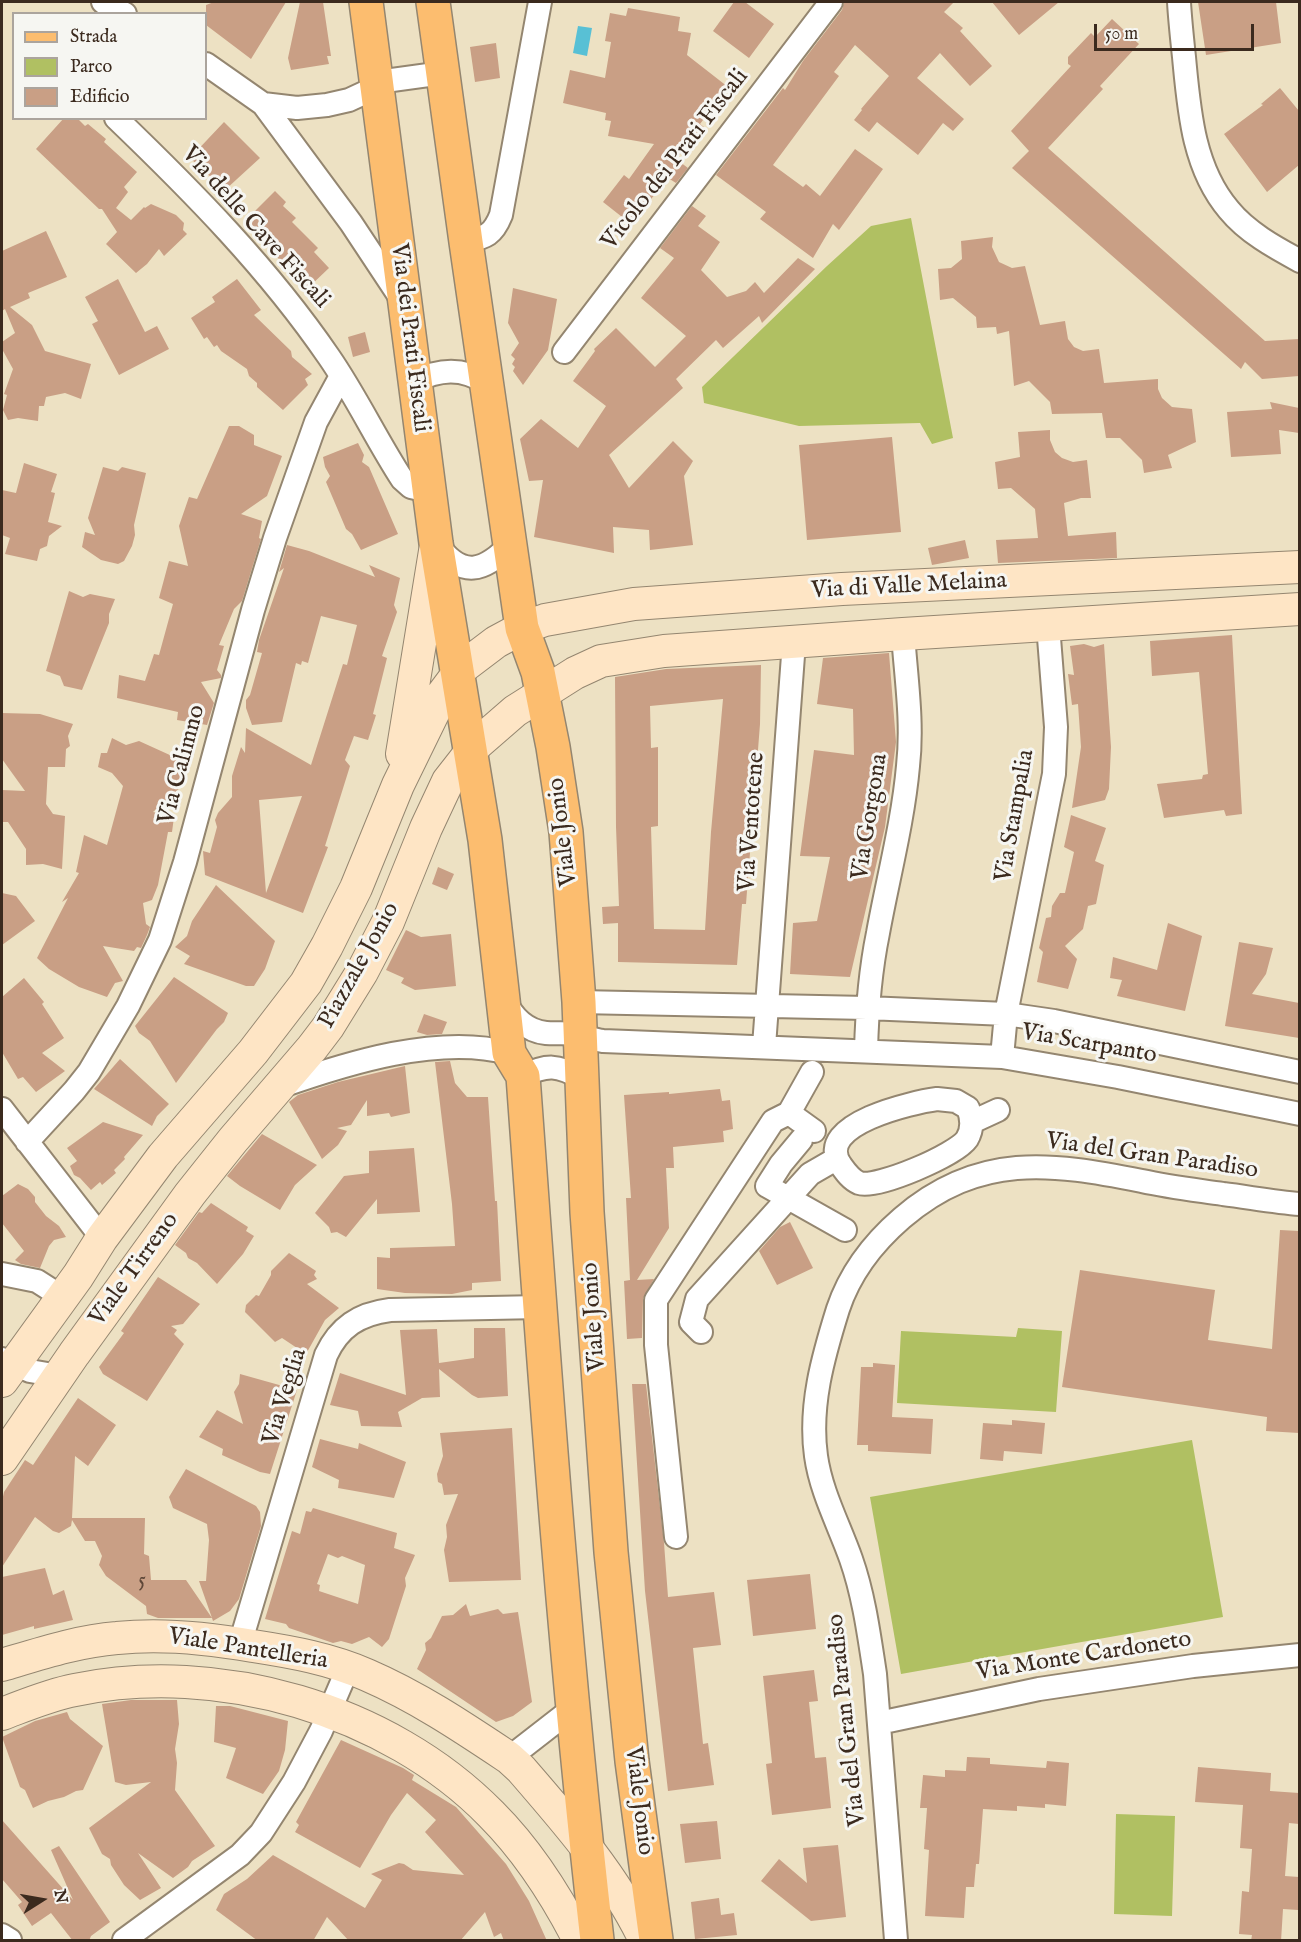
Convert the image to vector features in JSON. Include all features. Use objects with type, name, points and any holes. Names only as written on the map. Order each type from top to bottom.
[{"type":"main road","name":"Via dei Prati Fiscali","points":[[366,2],[379,87],[414,382],[457,674]]},
{"type":"main road","points":[[433,2],[443,73],[480,235],[486,383],[522,628],[542,693]]},
{"type":"main road","name":"Piazzale Jonio","points":[[398,784],[436,543]]},
{"type":"main road","name":"Via di Valle Melaina","points":[[522,628],[551,619],[634,604],[834,590],[1299,567]]},
{"type":"main road","name":"Via di Valle Melaina","points":[[542,693],[584,669],[609,659],[686,649],[1299,609]]},
{"type":"main road","name":"Piazzale Jonio","points":[[253,1052],[297,996],[327,946],[359,881],[398,784],[437,704],[457,674],[477,655],[522,628]]},
{"type":"main road","points":[[457,674],[485,840],[504,999],[516,1064],[540,1307],[548,1433],[572,1710],[597,1941]]},
{"type":"main road","name":"Piazzale Jonio","points":[[278,1087],[328,1027],[362,972],[388,922],[439,799],[453,774],[470,753],[515,711],[542,693]]},
{"type":"main road","name":"Viale Jonio","points":[[542,693],[566,832],[579,1002],[587,1212],[611,1552],[632,1761],[656,1941]]},
{"type":"main road","name":"Viale Tirreno","points":[[5,1368],[62,1297],[163,1155],[253,1052]]},
{"type":"main road","name":"Viale Tirreno","points":[[2,1459],[190,1194],[278,1087]]},
{"type":"main road","name":"Viale Pantelleria","points":[[2,1665],[71,1646],[115,1638],[181,1636],[305,1654],[387,1684],[424,1703],[509,1758],[530,1779],[587,1849],[621,1896],[645,1941]]},
{"type":"main road","name":"Viale Pantelleria","points":[[4,1711],[76,1690],[121,1684],[163,1683],[238,1688],[281,1696],[330,1710],[371,1728],[406,1748],[448,1776],[480,1803],[527,1857],[563,1911],[579,1941]]},
{"type":"street","points":[[103,2],[121,12]]},
{"type":"street","points":[[480,235],[503,207],[540,2]]},
{"type":"street","name":"Vicolo dei Prati Fiscali","points":[[564,352],[831,2]]},
{"type":"street","points":[[1179,2],[1192,123],[1205,172],[1219,196],[1236,218],[1268,243],[1299,261]]},
{"type":"street","points":[[207,65],[263,104],[351,223],[405,306]]},
{"type":"street","points":[[263,104],[291,108],[319,106],[349,100],[392,80],[443,73]]},
{"type":"street","name":"Via delle Cave Fiscali","points":[[118,120],[180,180],[264,270],[297,312],[341,376],[402,479],[411,487],[429,491]]},
{"type":"street","points":[[414,382],[451,370],[469,373],[486,383]]},
{"type":"street","name":"Via Calimno","points":[[27,1142],[75,1091],[89,1072],[128,1006],[159,940],[185,862],[244,641],[275,538],[316,422],[341,376]]},
{"type":"street","points":[[436,543],[454,564],[469,567],[494,560],[511,544]]},
{"type":"street","name":"Via Stampalia","points":[[1002,1057],[1006,1014],[1054,774],[1056,727],[1048,625]]},
{"type":"street","name":"Via Gorgona","points":[[867,1008],[874,952],[901,820],[908,767],[909,714],[903,634]]},
{"type":"street","name":"Via Ventotene","points":[[764,1046],[794,642]]},
{"type":"street","name":"Via Scarpanto","points":[[504,999],[515,1017],[532,1029],[546,1033],[580,1035],[603,1041],[1002,1057],[1118,1077],[1299,1114]]},
{"type":"street","name":"Via Scarpanto","points":[[579,1002],[766,1005],[1006,1014],[1065,1023],[1299,1072]]},
{"type":"street","points":[[866,1051],[867,1008]]},
{"type":"street","name":"Piazzale Jonio","points":[[278,1087],[359,1061],[405,1052],[468,1046],[492,1048],[516,1064]]},
{"type":"street","points":[[516,1064],[541,1068],[554,1067],[581,1078]]},
{"type":"street","points":[[676,1537],[656,1345],[656,1300],[761,1136],[773,1121],[789,1113],[812,1072]]},
{"type":"street","points":[[937,1099],[956,1101],[968,1108],[972,1122],[967,1138],[956,1150],[877,1183],[862,1184],[855,1181],[836,1158],[839,1142],[853,1127],[875,1114],[908,1104],[937,1099]]},
{"type":"street","points":[[2,1109],[102,1238]]},
{"type":"street","points":[[972,1122],[998,1110]]},
{"type":"street","points":[[789,1113],[808,1136],[781,1164],[767,1186],[845,1230]]},
{"type":"street","points":[[701,1332],[691,1322],[697,1299],[810,1174],[836,1158]]},
{"type":"street","name":"Via del Gran Paradiso","points":[[896,1941],[875,1674],[862,1596],[851,1558],[820,1475],[815,1442],[817,1392],[833,1327],[844,1294],[867,1254],[894,1226],[928,1199],[970,1178],[1011,1168],[1055,1167],[1089,1170],[1172,1186],[1299,1204]]},
{"type":"street","points":[[2,1274],[37,1281],[62,1297]]},
{"type":"street","name":"Via Veglia","points":[[240,1644],[326,1355],[339,1333],[358,1318],[374,1312],[540,1307]]},
{"type":"street","points":[[5,1368],[59,1376]]},
{"type":"street","name":"Via Monte Cardoneto","points":[[879,1723],[1039,1689],[1209,1664],[1299,1655]]},
{"type":"street","points":[[124,1941],[248,1848],[276,1812],[298,1774],[348,1668]]},
{"type":"street","points":[[509,1758],[572,1710]]},
{"type":"street","points":[[2,1935],[10,1941]]},
{"type":"green space","points":[[911,218],[953,438],[932,444],[920,423],[799,426],[704,403],[702,387],[871,226]]},
{"type":"green space","points":[[1018,1328],[1062,1331],[1056,1412],[897,1403],[901,1331],[1016,1337]]},
{"type":"green space","points":[[1192,1440],[1223,1617],[901,1674],[870,1497]]},
{"type":"green space","points":[[1116,1814],[1175,1816],[1172,1916],[1114,1914]]},
{"type":"water","points":[[578,26],[592,28],[587,56],[573,53]]},
{"type":"building","points":[[214,2],[286,2],[251,59],[207,26],[206,5]]},
{"type":"building","points":[[300,2],[323,2],[331,56],[327,56],[329,64],[291,70],[288,58]]},
{"type":"building","points":[[734,2],[745,2],[774,24],[749,58],[713,31]]},
{"type":"building","points":[[844,2],[954,2],[944,12],[963,28],[960,31],[992,66],[970,86],[940,53],[917,78],[964,119],[953,131],[943,123],[918,155],[877,122],[869,132],[854,120],[889,76],[855,45],[834,72],[839,76],[773,165],[803,187],[806,184],[820,196],[855,149],[883,169],[839,230],[833,224],[813,258],[760,219],[766,212],[716,175],[783,88],[785,90],[803,61],[842,10]]},
{"type":"building","points":[[992,2],[1059,2],[1019,35]]},
{"type":"building","points":[[1198,2],[1276,2],[1281,43],[1206,55]]},
{"type":"building","points":[[628,8],[680,17],[678,31],[691,33],[687,55],[728,87],[700,124],[704,127],[676,159],[688,168],[676,183],[668,178],[631,224],[603,202],[624,175],[629,179],[654,144],[608,136],[611,121],[605,120],[606,113],[563,103],[570,70],[605,78],[611,42],[605,41],[610,13],[626,16]]},
{"type":"building","points":[[1112,19],[1139,44],[1100,86],[1103,89],[1048,148],[1265,341],[1299,339],[1299,376],[1262,379],[1245,362],[1241,369],[1012,168],[1029,151],[1011,131],[1071,66],[1068,64],[1068,57],[1091,33],[1095,37]]},
{"type":"building","points":[[496,43],[500,78],[475,82],[470,47]]},
{"type":"building","points":[[1280,88],[1299,111],[1299,165],[1267,192],[1224,134],[1263,105],[1261,104]]},
{"type":"building","points":[[62,120],[79,120],[85,126],[88,124],[106,139],[104,142],[137,172],[124,187],[128,192],[116,208],[131,220],[144,207],[151,204],[176,215],[184,223],[183,230],[187,234],[164,256],[159,249],[136,273],[106,244],[117,232],[102,209],[99,209],[36,149]]},
{"type":"building","points":[[224,122],[260,158],[225,190],[190,158]]},
{"type":"building","points":[[275,191],[286,202],[283,206],[296,218],[292,222],[318,248],[314,252],[329,268],[308,288],[243,223]]},
{"type":"building","points":[[692,206],[706,216],[698,226],[720,242],[701,270],[727,297],[746,291],[755,282],[764,293],[798,258],[815,269],[762,323],[759,316],[723,348],[716,340],[676,379],[683,388],[609,455],[629,488],[673,441],[693,461],[684,476],[693,545],[650,550],[649,530],[613,527],[614,553],[534,537],[543,480],[529,481],[520,439],[541,419],[578,448],[606,406],[573,381],[595,351],[594,349],[616,328],[655,367],[686,336],[641,298],[674,258],[660,248]]},
{"type":"building","points":[[46,231],[67,277],[28,293],[30,298],[10,307],[32,325],[45,351],[91,364],[81,399],[65,393],[46,397],[44,406],[39,406],[38,421],[18,418],[8,420],[3,410],[7,395],[4,394],[13,369],[2,349],[2,342],[15,333],[5,309],[2,311],[2,251]]},
{"type":"building","points":[[993,237],[992,247],[999,262],[1012,268],[1025,266],[1040,325],[1065,321],[1068,339],[1074,347],[1083,351],[1099,349],[1104,383],[1158,379],[1158,389],[1162,398],[1172,407],[1192,409],[1196,442],[1168,455],[1172,468],[1144,473],[1142,460],[1120,438],[1106,438],[1102,413],[1052,414],[1050,402],[1029,381],[1014,386],[1009,331],[997,334],[996,327],[977,328],[976,317],[953,298],[940,300],[938,269],[951,268],[962,259],[961,241]]},
{"type":"building","points":[[118,279],[145,332],[157,326],[169,349],[119,375],[92,324],[98,321],[85,297]]},
{"type":"building","points":[[237,279],[261,310],[254,315],[291,351],[292,357],[312,374],[305,379],[308,385],[283,410],[257,387],[257,383],[249,376],[247,369],[221,351],[217,345],[214,347],[207,337],[204,339],[191,318],[215,302],[212,297]]},
{"type":"building","points":[[513,288],[557,299],[548,350],[523,385],[513,371],[515,367],[512,364],[515,359],[511,355],[519,343],[508,323]]},
{"type":"building","points":[[365,332],[370,352],[353,357],[348,337]]},
{"type":"building","points":[[1270,402],[1299,408],[1299,433],[1279,430],[1281,454],[1231,457],[1227,412],[1272,409]]},
{"type":"building","points":[[229,426],[239,426],[254,435],[254,445],[282,456],[267,496],[241,514],[262,521],[259,538],[261,539],[242,601],[234,609],[219,645],[224,646],[217,670],[221,678],[201,682],[214,703],[207,725],[177,720],[178,712],[117,698],[119,675],[145,681],[154,654],[159,655],[173,604],[159,598],[169,561],[188,566],[179,526],[189,497],[197,499]]},
{"type":"building","points":[[1050,430],[1050,440],[1055,452],[1062,458],[1073,462],[1087,460],[1091,498],[1081,498],[1064,503],[1068,536],[1116,532],[1117,558],[998,563],[996,540],[1038,538],[1035,509],[1011,488],[998,489],[995,462],[1020,457],[1018,432]]},
{"type":"building","points":[[892,437],[901,532],[807,540],[799,445]]},
{"type":"building","points":[[358,443],[364,455],[362,462],[369,467],[398,534],[361,550],[352,534],[346,529],[326,482],[330,476],[323,457]]},
{"type":"building","points":[[24,463],[57,474],[51,492],[55,493],[48,522],[62,526],[49,536],[47,546],[40,549],[37,561],[5,554],[10,538],[2,535],[2,490],[16,493]]},
{"type":"building","points":[[103,467],[118,471],[122,467],[146,473],[134,525],[135,535],[132,546],[124,561],[118,564],[101,560],[82,547],[85,532],[95,535],[88,518]]},
{"type":"building","points":[[965,540],[969,558],[932,565],[928,548]]},
{"type":"building","points":[[287,545],[309,551],[375,577],[369,565],[400,578],[394,605],[397,612],[382,656],[387,658],[373,714],[376,715],[368,740],[354,736],[345,760],[350,766],[325,846],[328,847],[303,913],[205,875],[203,851],[210,853],[217,827],[215,820],[232,797],[232,776],[241,747],[245,753],[246,728],[311,765],[343,664],[347,665],[357,625],[321,616],[308,663],[302,661],[301,665],[296,663],[282,722],[252,725],[246,708],[246,700],[250,695],[262,653],[257,652],[259,640],[284,568],[279,572]],"holes":[[[302,796],[266,893],[259,800]]]},
{"type":"building","points":[[69,591],[83,597],[90,594],[115,599],[109,614],[109,623],[82,690],[64,686],[60,676],[46,671]]},
{"type":"building","points":[[1232,635],[1242,814],[1226,816],[1224,810],[1164,818],[1157,784],[1202,779],[1203,775],[1208,774],[1199,672],[1152,676],[1150,641]]},
{"type":"building","points":[[1084,644],[1094,647],[1104,644],[1111,747],[1109,789],[1105,800],[1072,808],[1081,747],[1078,704],[1072,705],[1068,674],[1074,675],[1070,646]]},
{"type":"building","points":[[889,653],[896,742],[885,827],[850,977],[790,974],[793,923],[817,921],[830,857],[800,856],[814,750],[854,755],[853,709],[817,704],[823,658]]},
{"type":"building","points":[[761,665],[760,724],[746,904],[742,904],[737,965],[618,962],[618,923],[603,924],[602,907],[619,906],[615,677],[666,669]],"holes":[[[723,699],[705,930],[654,929],[651,827],[658,826],[658,747],[651,748],[650,706]]]},
{"type":"building","points":[[2,713],[40,714],[73,724],[68,736],[70,746],[66,749],[65,767],[48,767],[46,804],[53,814],[65,816],[62,869],[43,864],[26,865],[26,849],[8,822],[2,822],[2,790],[25,791],[2,759]]},
{"type":"building","points":[[112,738],[126,745],[139,741],[183,761],[182,771],[185,778],[182,786],[153,812],[174,817],[172,832],[168,832],[158,885],[152,900],[143,903],[146,924],[150,927],[141,948],[137,947],[134,951],[103,946],[123,981],[115,983],[107,997],[79,987],[49,969],[37,958],[68,898],[62,902],[79,873],[76,872],[84,835],[107,845],[123,786],[112,773],[98,767],[101,753],[107,753]]},
{"type":"building","points":[[1071,815],[1106,828],[1095,861],[1104,865],[1096,904],[1088,906],[1083,929],[1065,946],[1077,959],[1068,989],[1037,982],[1043,952],[1039,948],[1046,918],[1051,917],[1052,906],[1060,893],[1065,893],[1074,852],[1064,847]]},
{"type":"building","points":[[438,867],[454,874],[447,890],[432,884]]},
{"type":"building","points":[[216,885],[275,941],[265,969],[254,986],[246,986],[184,964],[190,956],[175,947],[187,936],[192,921]]},
{"type":"building","points":[[2,893],[16,896],[35,921],[2,945]]},
{"type":"building","points":[[1168,923],[1202,936],[1185,1011],[1117,996],[1122,980],[1110,978],[1113,957],[1157,970]]},
{"type":"building","points":[[406,930],[421,937],[451,934],[456,986],[415,990],[401,983],[404,978],[386,970]]},
{"type":"building","points":[[1239,942],[1273,948],[1266,974],[1252,994],[1299,1003],[1299,1038],[1225,1026]]},
{"type":"building","points":[[174,977],[228,1013],[224,1022],[176,1083],[150,1041],[139,1033],[135,1026]]},
{"type":"building","points":[[24,978],[44,1002],[42,1004],[64,1038],[42,1053],[65,1071],[36,1092],[23,1077],[18,1079],[2,1052],[2,997]]},
{"type":"building","points":[[424,1014],[447,1022],[442,1034],[427,1035],[417,1032]]},
{"type":"building","points":[[120,1059],[169,1104],[157,1116],[152,1126],[94,1089]]},
{"type":"building","points":[[450,1061],[455,1083],[467,1097],[488,1097],[501,1281],[472,1283],[472,1290],[452,1294],[405,1293],[377,1289],[377,1257],[390,1258],[390,1248],[455,1246],[435,1062]]},
{"type":"building","points":[[405,1066],[410,1113],[391,1117],[389,1113],[367,1116],[367,1100],[351,1125],[337,1128],[347,1131],[338,1145],[322,1159],[289,1102],[298,1095],[338,1082]]},
{"type":"building","points":[[720,1089],[722,1101],[730,1100],[733,1129],[723,1131],[724,1142],[673,1147],[674,1168],[666,1168],[669,1228],[637,1280],[654,1279],[643,1299],[642,1338],[627,1339],[624,1281],[630,1280],[626,1198],[631,1198],[624,1095],[669,1092],[669,1094]]},
{"type":"building","points":[[103,1122],[143,1135],[114,1170],[116,1173],[102,1185],[100,1182],[91,1190],[74,1175],[70,1166],[77,1161],[67,1148]]},
{"type":"building","points":[[262,1134],[317,1165],[295,1185],[280,1210],[227,1176]]},
{"type":"building","points":[[414,1148],[420,1212],[377,1214],[377,1199],[346,1237],[337,1232],[331,1233],[329,1227],[315,1213],[344,1176],[369,1173],[369,1151]]},
{"type":"building","points":[[18,1184],[28,1189],[46,1216],[59,1226],[66,1237],[54,1240],[40,1268],[21,1264],[15,1260],[24,1251],[2,1223],[2,1196]]},
{"type":"building","points":[[211,1203],[248,1227],[246,1231],[254,1236],[243,1254],[217,1284],[175,1245],[199,1212],[202,1213]]},
{"type":"building","points":[[790,1222],[813,1268],[777,1285],[759,1251],[780,1227]]},
{"type":"building","points":[[1280,1230],[1299,1231],[1299,1433],[1266,1431],[1267,1417],[1062,1387],[1080,1270],[1215,1290],[1208,1340],[1272,1349]]},
{"type":"building","points":[[289,1253],[316,1271],[314,1275],[317,1279],[307,1284],[339,1308],[325,1320],[306,1354],[282,1338],[275,1342],[245,1312],[246,1305],[256,1295],[259,1296],[271,1271]]},
{"type":"building","points":[[158,1277],[200,1304],[183,1324],[171,1326],[177,1330],[174,1334],[184,1344],[147,1401],[103,1374],[99,1367],[124,1333],[121,1331]]},
{"type":"building","points":[[474,1328],[505,1328],[508,1396],[478,1398],[439,1369],[440,1397],[422,1398],[398,1412],[402,1427],[361,1426],[358,1411],[330,1405],[340,1373],[406,1395],[400,1330],[437,1329],[439,1363],[474,1358]]},
{"type":"building","points":[[873,1363],[895,1365],[892,1417],[933,1419],[931,1454],[868,1451],[868,1445],[857,1445],[861,1367],[873,1367]]},
{"type":"building","points":[[240,1374],[297,1390],[270,1474],[260,1472],[222,1455],[223,1449],[199,1437],[217,1410],[243,1424],[234,1392],[239,1384]]},
{"type":"building","points":[[632,1384],[646,1384],[668,1597],[714,1592],[721,1645],[693,1648],[703,1744],[708,1743],[714,1785],[668,1791],[645,1591]]},
{"type":"building","points":[[78,1398],[116,1425],[88,1466],[75,1456],[72,1518],[145,1518],[144,1554],[149,1556],[151,1580],[186,1580],[212,1618],[158,1618],[147,1614],[146,1606],[106,1576],[99,1565],[102,1556],[95,1541],[85,1541],[72,1520],[71,1526],[59,1533],[35,1517],[2,1567],[4,1492],[25,1460],[33,1465]]},
{"type":"building","points":[[1012,1420],[1045,1423],[1042,1454],[1004,1451],[1003,1461],[980,1459],[983,1423],[1012,1425]]},
{"type":"building","points":[[512,1428],[521,1580],[449,1582],[444,1550],[447,1537],[446,1525],[458,1494],[444,1495],[442,1484],[438,1482],[437,1474],[443,1456],[440,1433]]},
{"type":"building","points":[[320,1439],[358,1449],[359,1443],[406,1462],[394,1498],[338,1488],[339,1480],[312,1467]]},
{"type":"building","points":[[186,1469],[256,1506],[260,1512],[261,1526],[239,1599],[230,1611],[213,1621],[199,1581],[206,1581],[209,1540],[207,1524],[173,1508],[169,1497]]},
{"type":"building","points":[[313,1508],[397,1533],[394,1548],[415,1555],[405,1578],[406,1586],[389,1639],[382,1647],[369,1637],[352,1644],[341,1641],[333,1643],[289,1628],[286,1624],[265,1619],[292,1531],[300,1534],[306,1511],[311,1512]],"holes":[[[328,1554],[338,1558],[342,1556],[365,1565],[358,1604],[319,1591],[320,1585],[317,1584]]]},
{"type":"building","points":[[45,1568],[53,1595],[64,1590],[73,1620],[34,1629],[34,1626],[2,1635],[2,1577]]},
{"type":"building","points":[[810,1574],[816,1629],[753,1636],[747,1580]]},
{"type":"building","points":[[466,1604],[470,1616],[498,1609],[503,1614],[518,1612],[532,1702],[513,1716],[496,1722],[417,1669],[426,1650],[425,1643],[431,1638],[442,1616],[453,1615]]},
{"type":"building","points":[[814,1670],[818,1701],[809,1702],[815,1758],[826,1757],[831,1808],[772,1815],[766,1764],[772,1763],[763,1676]]},
{"type":"building","points":[[131,1700],[177,1700],[179,1724],[175,1749],[177,1763],[175,1790],[215,1846],[192,1861],[188,1867],[173,1878],[138,1853],[161,1888],[140,1900],[124,1885],[111,1865],[110,1859],[102,1854],[89,1828],[151,1782],[126,1785],[115,1782],[102,1704]]},
{"type":"building","points":[[216,1706],[230,1706],[288,1721],[285,1750],[279,1771],[263,1794],[226,1778],[236,1748],[214,1742]]},
{"type":"building","points":[[67,1712],[70,1719],[103,1746],[83,1790],[33,1808],[25,1790],[20,1787],[2,1737],[35,1721]]},
{"type":"building","points":[[341,1740],[403,1768],[414,1775],[412,1780],[456,1807],[506,1864],[529,1901],[547,1941],[504,1941],[501,1933],[494,1937],[485,1912],[460,1941],[349,1941],[327,1917],[313,1941],[258,1941],[216,1910],[224,1894],[247,1879],[273,1855],[365,1908],[382,1880],[371,1874],[399,1863],[413,1870],[464,1875],[425,1832],[436,1820],[407,1793],[391,1815],[360,1868],[295,1832],[299,1825],[296,1822]]},
{"type":"building","points":[[967,1757],[990,1758],[990,1764],[1046,1768],[1047,1761],[1069,1763],[1066,1806],[1045,1804],[1045,1808],[1017,1806],[1017,1811],[983,1809],[979,1864],[976,1864],[974,1887],[966,1887],[964,1918],[925,1916],[929,1850],[924,1849],[927,1808],[920,1808],[923,1775],[945,1777],[945,1770],[966,1771]]},
{"type":"building","points":[[1198,1767],[1271,1773],[1270,1791],[1299,1793],[1299,1824],[1289,1823],[1285,1876],[1299,1877],[1298,1910],[1283,1909],[1281,1941],[1251,1941],[1252,1935],[1239,1934],[1242,1891],[1249,1892],[1252,1849],[1240,1848],[1243,1805],[1195,1802]]},
{"type":"building","points":[[2,1820],[73,1900],[51,1850],[59,1846],[110,1922],[91,1936],[89,1941],[73,1941],[51,1913],[32,1926],[18,1905],[22,1902],[2,1879]]},
{"type":"building","points":[[717,1821],[721,1859],[685,1863],[680,1824]]},
{"type":"building","points":[[838,1845],[846,1917],[811,1921],[761,1881],[779,1859],[807,1883],[803,1848]]},
{"type":"building","points":[[719,1898],[721,1915],[734,1913],[737,1935],[695,1939],[691,1902]]}]
